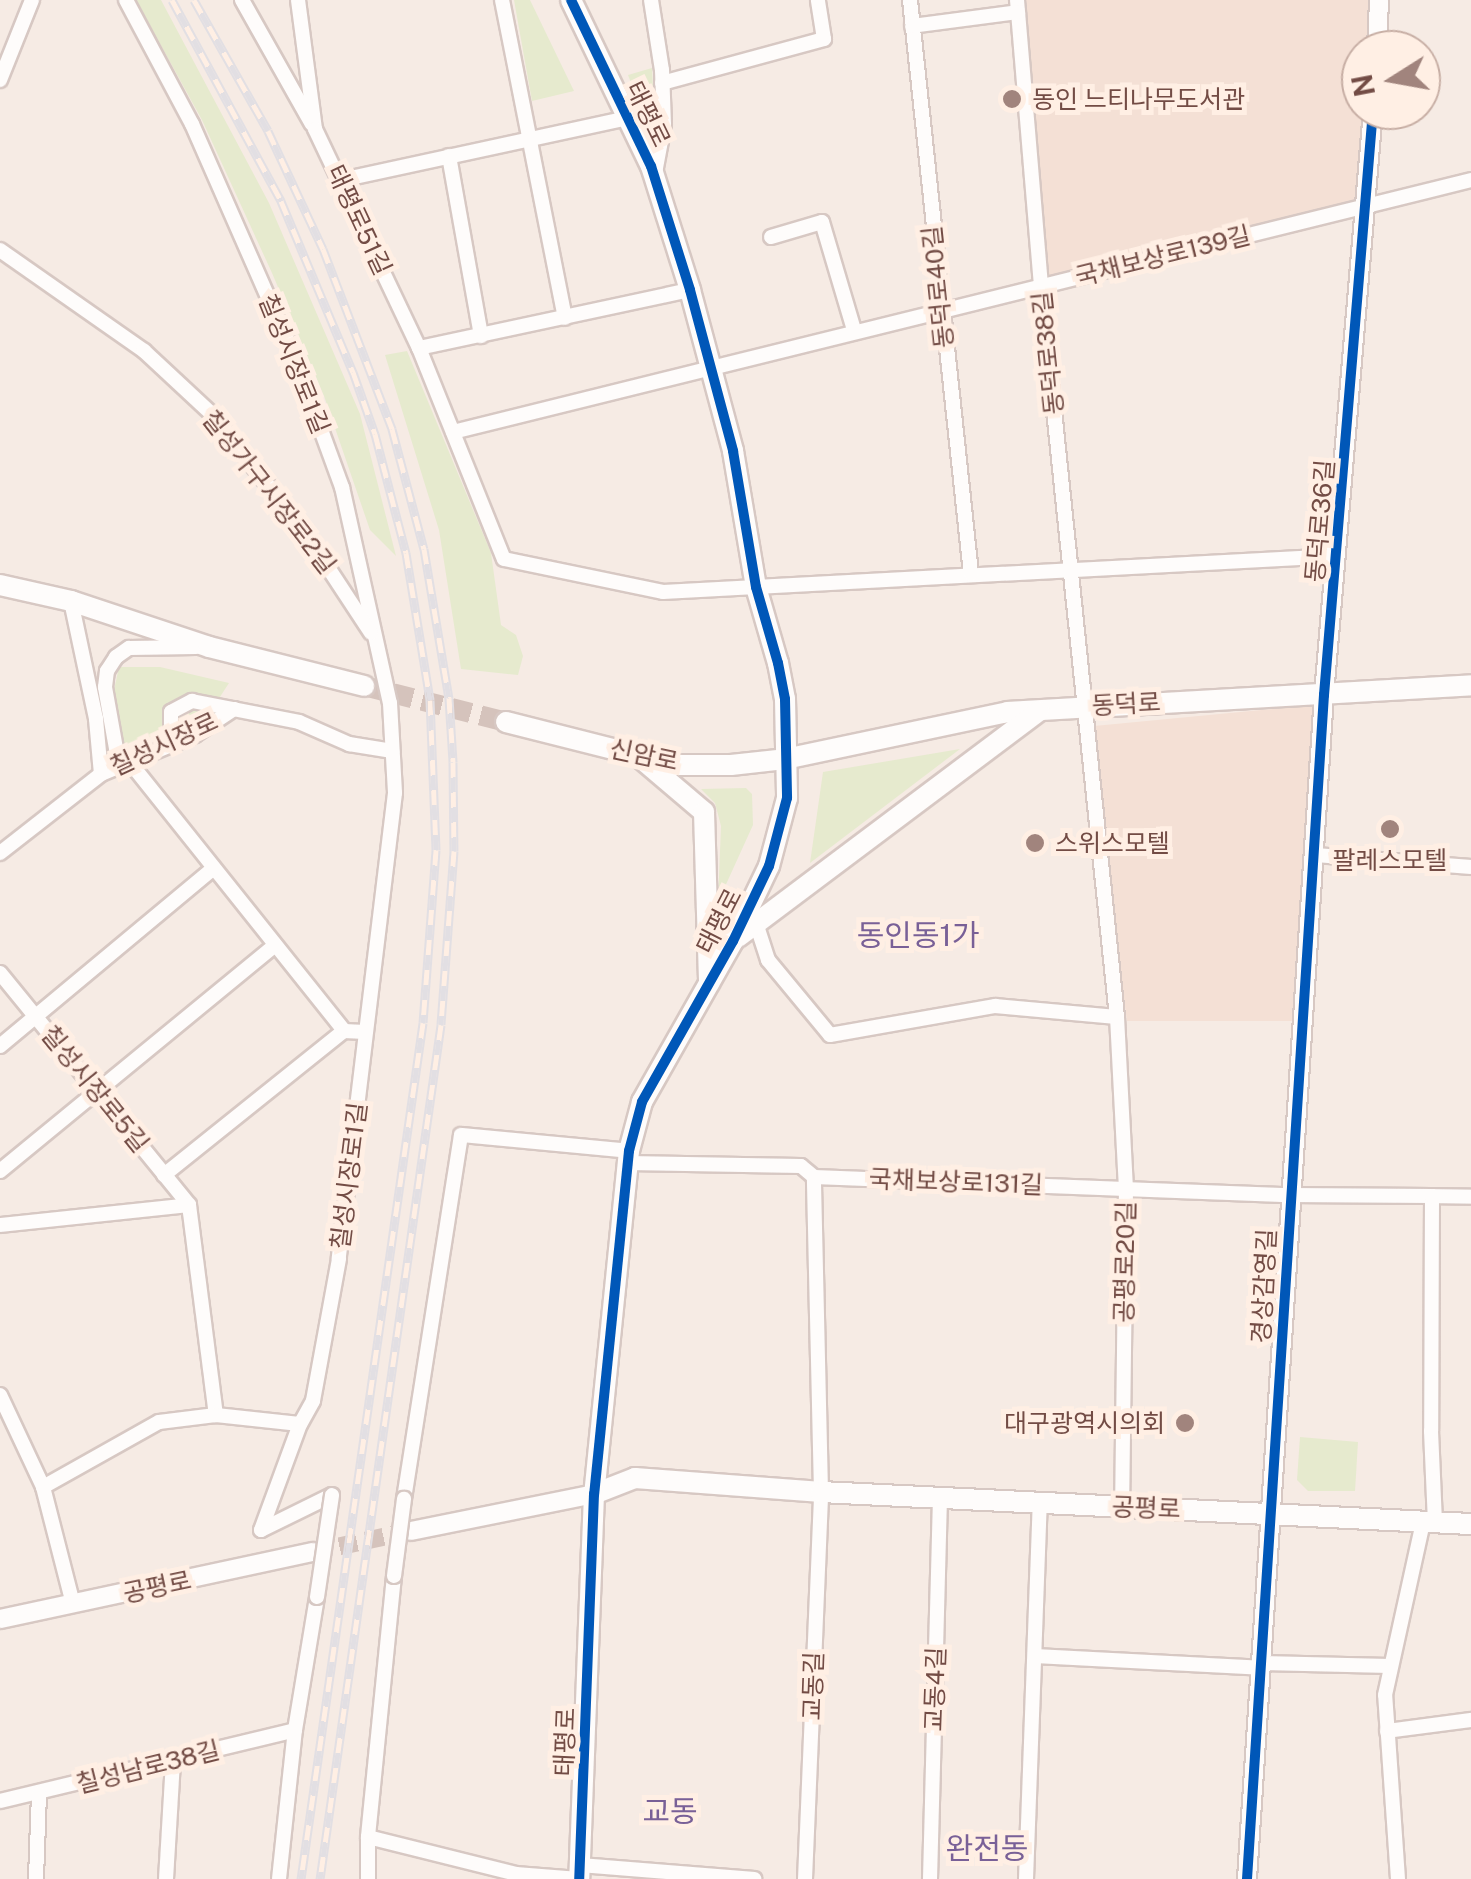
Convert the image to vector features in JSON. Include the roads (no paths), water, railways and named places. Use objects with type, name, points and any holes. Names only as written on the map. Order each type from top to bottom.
[{"type":"main road","name":"태평로","points":[[570,0],[654,178],[690,290],[733,451],[756,587],[784,699],[785,759],[783,826],[733,941],[642,1102],[628,1157],[594,1494],[580,1874]]},
{"type":"main road","points":[[0,585],[70,601],[209,647],[364,686]]},
{"type":"main road","name":"동덕로","points":[[785,759],[1043,709],[1471,686]]},
{"type":"main road","points":[[733,941],[1043,709]]},
{"type":"main road","name":"신암로","points":[[506,722],[676,765],[785,759]]},
{"type":"main road","points":[[638,756],[704,812],[709,983]]},
{"type":"main road","name":"공평로","points":[[594,1494],[636,1478],[821,1492],[1471,1524]]},
{"type":"street","points":[[0,80],[32,0]]},
{"type":"street","name":"칠성시장로1길","points":[[126,0],[192,124],[294,356],[342,487],[390,703],[395,793],[339,1259],[314,1401],[300,1424],[261,1530],[332,1495],[294,1730]]},
{"type":"street","points":[[242,0],[316,129]]},
{"type":"street","name":"태평로51길","points":[[298,0],[316,129],[419,348],[504,559],[663,592],[756,587]]},
{"type":"street","points":[[502,0],[565,318]]},
{"type":"street","points":[[651,0],[664,125],[654,178]]},
{"type":"street","points":[[662,82],[824,38],[818,0]]},
{"type":"street","name":"동덕로40길","points":[[910,0],[939,310],[971,574]]},
{"type":"street","points":[[1378,30],[1380,0]]},
{"type":"street","points":[[912,26],[1018,6]]},
{"type":"street","name":"동덕로38길","points":[[1018,6],[1041,285],[1084,705]]},
{"type":"street","name":"태평로","points":[[341,180],[627,118]]},
{"type":"street","name":"동덕로36길","points":[[1324,695],[1372,130]]},
{"type":"street","points":[[450,156],[481,336]]},
{"type":"street","name":"국채보상로139길","points":[[710,365],[1471,180]]},
{"type":"street","points":[[771,237],[822,222],[854,330]]},
{"type":"street","name":"칠성가구시장로2길","points":[[0,250],[144,351],[214,416],[306,534],[377,641]]},
{"type":"street","points":[[419,348],[690,290]]},
{"type":"street","points":[[454,432],[710,365]]},
{"type":"street","name":"동덕로36길","points":[[1070,569],[1337,556]]},
{"type":"street","points":[[756,587],[1070,569]]},
{"type":"street","points":[[70,601],[96,719],[101,774]]},
{"type":"street","points":[[101,774],[117,754],[105,687],[107,671],[116,657],[129,648],[209,647]]},
{"type":"street","name":"경상감영길","points":[[1248,1879],[1288,1195],[1316,855],[1324,695]]},
{"type":"street","points":[[171,744],[171,712],[192,702],[300,722],[349,744],[392,751]]},
{"type":"street","name":"공평로20길","points":[[1084,705],[1118,1017],[1126,1188],[1122,1507]]},
{"type":"street","name":"칠성시장로","points":[[0,853],[101,774],[195,735],[234,709]]},
{"type":"street","points":[[128,760],[344,1031]]},
{"type":"street","points":[[1316,855],[1471,867]]},
{"type":"street","points":[[0,1046],[214,868]]},
{"type":"street","points":[[756,924],[768,960],[830,1034],[995,1006],[1118,1017]]},
{"type":"street","points":[[0,1171],[275,944]]},
{"type":"street","name":"칠성시장로5길","points":[[0,973],[189,1205]]},
{"type":"street","points":[[164,1175],[344,1031],[365,1032]]},
{"type":"street","name":"국채보상로131길","points":[[368,1837],[404,1498],[461,1135],[628,1157],[800,1166],[814,1177],[1288,1195],[1471,1197]]},
{"type":"street","points":[[814,1177],[821,1492]]},
{"type":"street","points":[[1398,1879],[1384,1695],[1429,1522],[1432,1196]]},
{"type":"street","points":[[0,1225],[189,1205],[216,1415]]},
{"type":"street","points":[[0,1396],[44,1487],[73,1604]]},
{"type":"street","points":[[44,1487],[159,1422],[216,1415],[300,1424]]},
{"type":"street","name":"교동길","points":[[805,1879],[821,1492]]},
{"type":"street","name":"공평로","points":[[411,1531],[594,1494]]},
{"type":"street","name":"교동4길","points":[[930,1879],[940,1498]]},
{"type":"street","points":[[1026,1879],[1040,1504]]},
{"type":"street","name":"공평로","points":[[0,1619],[313,1552]]},
{"type":"street","points":[[1034,1656],[1390,1666]]},
{"type":"street","points":[[1388,1731],[1471,1720]]},
{"type":"street","points":[[279,1879],[294,1730]]},
{"type":"street","name":"칠성남로38길","points":[[0,1801],[294,1730]]},
{"type":"street","points":[[166,1879],[173,1760]]},
{"type":"street","points":[[36,1879],[39,1794]]},
{"type":"street","points":[[368,1879],[368,1837],[516,1874],[754,1879]]},
{"type":"tunnel","points":[[364,686],[506,722]]},
{"type":"tunnel","points":[[313,1552],[411,1531]]},
{"type":"railway","points":[[172,0],[281,201],[353,372],[375,434],[406,553],[430,700],[436,850],[423,1023],[301,1879]]},
{"type":"railway","points":[[194,0],[268,131],[323,249],[392,429],[424,549],[449,698],[454,851],[441,1025],[320,1879]]},
{"type":"place","name":"동인 느티나무도서관","points":[[1012,99]]},
{"type":"place","name":"팔레스모텔","points":[[1390,829]]},
{"type":"place","name":"스위스모텔","points":[[1035,843]]},
{"type":"place","name":"대구광역시의회","points":[[1185,1423]]},
{"type":"district","name":"동인동1가","points":[[918,935]]},
{"type":"district","name":"교동","points":[[670,1811]]},
{"type":"district","name":"완전동","points":[[987,1848]]}]
